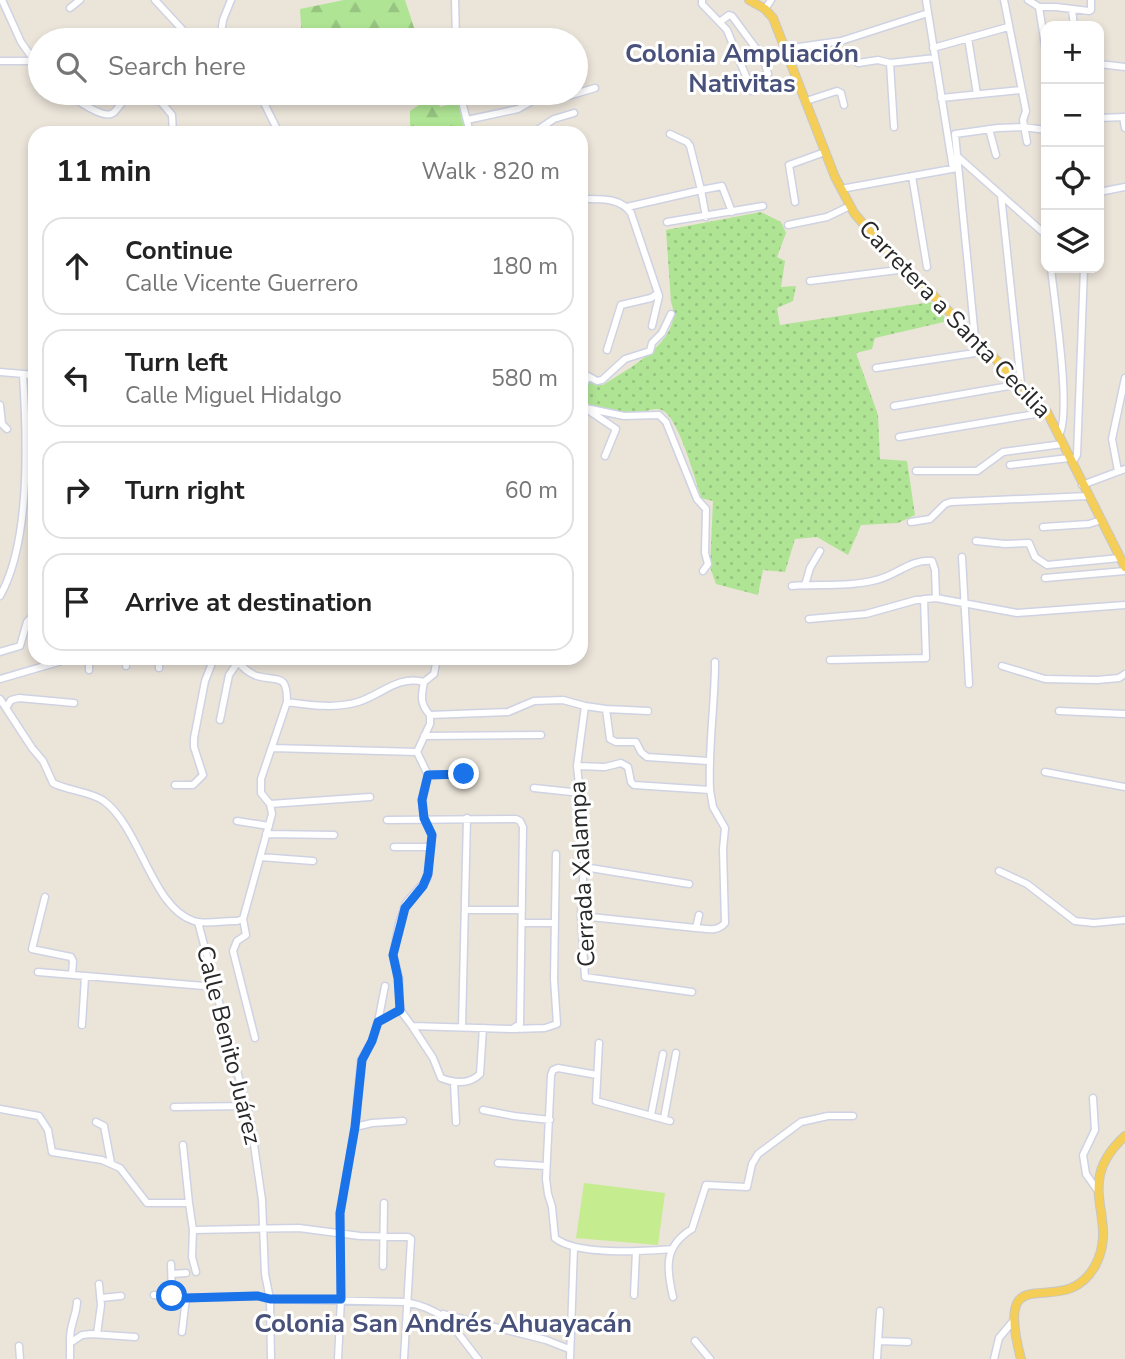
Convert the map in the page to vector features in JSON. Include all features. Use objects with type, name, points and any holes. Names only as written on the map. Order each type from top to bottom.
[{"type":"main road","points":[[749,0],[765,9]]},
{"type":"main road","name":"Carretera a Santa Cecilia","points":[[765,9],[773,19],[825,152],[850,206],[866,229],[1047,412],[1125,569]]},
{"type":"main road","points":[[1021,1359],[1014,1308],[1020,1297],[1034,1292],[1069,1291],[1077,1287],[1092,1271],[1097,1262],[1102,1236],[1098,1191],[1100,1168],[1104,1159],[1125,1136]]},
{"type":"street","points":[[2,0],[28,52]]},
{"type":"street","points":[[70,8],[80,0]]},
{"type":"street","points":[[155,0],[181,28]]},
{"type":"street","points":[[222,28],[231,0]]},
{"type":"street","points":[[455,0],[456,28]]},
{"type":"street","points":[[702,0],[702,4],[727,30],[752,91]]},
{"type":"street","points":[[765,9],[771,0]]},
{"type":"street","points":[[926,0],[941,99],[956,169],[975,338]]},
{"type":"street","points":[[1004,0],[1026,111],[1023,127],[1027,142]]},
{"type":"street","points":[[1028,0],[1038,7],[1041,24]]},
{"type":"street","points":[[1038,7],[1056,3],[1072,10],[1091,10],[1091,0]]},
{"type":"street","points":[[1072,10],[1073,21]]},
{"type":"street","points":[[785,49],[841,41],[928,13]]},
{"type":"street","points":[[721,21],[729,15],[732,16],[762,58],[768,74]]},
{"type":"street","points":[[0,21],[11,22]]},
{"type":"street","points":[[933,48],[1008,27]]},
{"type":"street","points":[[968,38],[977,94]]},
{"type":"street","points":[[858,63],[935,58]]},
{"type":"street","points":[[0,61],[28,61]]},
{"type":"street","points":[[890,63],[894,127]]},
{"type":"street","points":[[1104,65],[1125,67]]},
{"type":"street","points":[[588,90],[595,88]]},
{"type":"street","points":[[941,99],[1021,90]]},
{"type":"street","points":[[806,102],[837,91],[841,93],[844,105]]},
{"type":"street","points":[[89,105],[108,115],[114,114],[121,105]]},
{"type":"street","points":[[162,105],[170,111],[172,126]]},
{"type":"street","points":[[268,105],[276,126]]},
{"type":"street","points":[[463,105],[468,126]]},
{"type":"street","points":[[467,120],[519,109],[525,105]]},
{"type":"street","points":[[544,126],[554,119],[574,113]]},
{"type":"street","points":[[1104,118],[1124,117],[1125,128]]},
{"type":"street","points":[[956,169],[955,134],[1023,127],[1041,129]]},
{"type":"street","points":[[989,129],[996,155]]},
{"type":"street","points":[[670,134],[690,146],[706,217]]},
{"type":"street","points":[[794,202],[789,165],[825,152]]},
{"type":"street","points":[[957,156],[1041,230]]},
{"type":"street","points":[[841,189],[956,169]]},
{"type":"street","points":[[912,176],[927,267]]},
{"type":"street","points":[[627,207],[722,186],[732,212]]},
{"type":"street","points":[[1104,191],[1125,187]]},
{"type":"street","points":[[894,406],[1021,384],[1001,195]]},
{"type":"street","points":[[588,199],[607,200],[627,207],[657,294],[652,326]]},
{"type":"street","points":[[667,222],[763,206]]},
{"type":"street","points":[[788,225],[827,217],[850,206]]},
{"type":"street","points":[[810,281],[906,269]]},
{"type":"street","points":[[916,471],[977,471],[1003,452],[1061,440],[1064,427],[1064,390],[1052,273]]},
{"type":"street","points":[[1010,465],[1070,460],[1077,455],[1084,273]]},
{"type":"street","points":[[607,350],[621,305],[657,294]]},
{"type":"street","points":[[588,376],[597,381],[602,380],[625,359],[650,351],[652,343],[662,333],[671,314]]},
{"type":"street","points":[[876,368],[988,351]]},
{"type":"street","points":[[0,372],[28,375]]},
{"type":"street","points":[[0,596],[9,576],[23,521],[26,428],[23,375]]},
{"type":"street","points":[[1082,485],[1123,470],[1112,439],[1125,378]]},
{"type":"street","points":[[0,405],[2,424],[7,429]]},
{"type":"street","points":[[588,409],[624,416],[659,415],[666,422],[697,499],[706,509],[705,553],[708,564],[704,571]]},
{"type":"street","points":[[588,411],[616,429],[605,456]]},
{"type":"street","points":[[899,436],[1047,412]]},
{"type":"street","points":[[911,522],[930,519],[945,504],[951,502],[1088,496]]},
{"type":"street","points":[[1043,527],[1089,524],[1101,520]]},
{"type":"street","points":[[976,541],[1028,543],[1035,557],[1047,565],[1120,558]]},
{"type":"street","points":[[805,585],[810,568],[820,551]]},
{"type":"street","points":[[962,557],[969,684]]},
{"type":"street","points":[[792,586],[877,580],[912,563],[932,561],[936,570],[936,598]]},
{"type":"street","points":[[1045,578],[1125,569]]},
{"type":"street","points":[[808,619],[866,614],[936,598],[1017,613],[1125,605]]},
{"type":"street","points":[[830,660],[926,658],[924,599]]},
{"type":"street","points":[[0,652],[20,646],[28,621]]},
{"type":"street","points":[[581,916],[715,930],[725,923],[725,828],[713,807],[708,761],[715,662]]},
{"type":"street","points":[[0,679],[37,665]]},
{"type":"street","points":[[89,665],[89,670]]},
{"type":"street","points":[[175,785],[193,785],[202,778],[194,738],[205,681],[211,665]]},
{"type":"street","points":[[220,720],[229,675],[234,665]]},
{"type":"street","points":[[242,665],[253,674],[285,682],[287,702],[326,707],[358,702],[403,681],[424,682],[434,674],[436,665]]},
{"type":"street","points":[[1002,666],[1045,679],[1119,678],[1125,674]]},
{"type":"street","points":[[417,752],[430,724],[430,715],[421,701],[424,682]]},
{"type":"street","points":[[6,708],[11,701],[19,698],[74,703]]},
{"type":"street","points":[[0,699],[43,761],[53,782],[104,801],[132,834],[152,875],[172,906],[185,917],[198,922]]},
{"type":"street","points":[[430,715],[508,712],[534,701],[563,700],[584,706],[648,712]]},
{"type":"street","name":"Calle Benito Juárez","points":[[271,1359],[270,1299],[265,1274],[261,1186],[247,1106],[198,922],[243,919],[272,814],[270,804],[263,797],[260,788],[263,770],[287,702]]},
{"type":"street","name":"Cerrada Xalampa","points":[[584,706],[577,766],[585,842],[581,916],[585,978],[692,992]]},
{"type":"street","points":[[606,709],[608,732],[613,741],[636,743],[647,757],[708,761]]},
{"type":"street","points":[[1059,711],[1125,714]]},
{"type":"street","points":[[425,736],[541,735]]},
{"type":"street","points":[[272,748],[417,752]]},
{"type":"street","points":[[417,752],[428,775],[422,800],[424,818],[431,831],[431,847],[427,879],[407,903],[399,923],[393,955],[400,1010],[433,1058],[441,1078],[454,1083],[473,1080],[480,1074],[483,1028]]},
{"type":"street","points":[[577,766],[605,768],[621,763],[628,767],[634,785],[710,790]]},
{"type":"street","points":[[1045,772],[1125,787]]},
{"type":"street","points":[[428,775],[464,774]]},
{"type":"street","points":[[534,788],[581,793]]},
{"type":"street","points":[[270,804],[370,797]]},
{"type":"street","points":[[462,1027],[467,818]]},
{"type":"street","points":[[387,820],[467,818],[520,821],[523,827],[522,1021],[512,1029]]},
{"type":"street","points":[[237,821],[269,826]]},
{"type":"street","points":[[266,834],[334,835]]},
{"type":"street","points":[[394,847],[431,847]]},
{"type":"street","points":[[412,1026],[512,1029],[545,1028],[557,1024],[554,923],[556,854]]},
{"type":"street","points":[[260,857],[313,861]]},
{"type":"street","points":[[584,867],[689,884]]},
{"type":"street","points":[[999,871],[1027,884],[1075,921],[1094,923],[1125,920]]},
{"type":"street","points":[[45,897],[32,949],[71,957],[72,975]]},
{"type":"street","points":[[466,910],[522,909]]},
{"type":"street","points":[[696,928],[699,915]]},
{"type":"street","points":[[243,919],[246,935],[237,941],[233,951],[255,1038]]},
{"type":"street","points":[[522,923],[554,923]]},
{"type":"street","points":[[38,972],[216,986]]},
{"type":"street","points":[[82,1026],[85,977]]},
{"type":"street","points":[[338,1359],[341,1299],[340,1213],[355,1127],[362,1060],[378,1022],[385,986]]},
{"type":"street","points":[[378,1022],[400,1010]]},
{"type":"street","points":[[599,1043],[596,1101],[667,1119],[676,1053]]},
{"type":"street","points":[[651,1115],[663,1055]]},
{"type":"street","points":[[597,1074],[558,1068],[553,1070],[546,1166],[547,1189],[553,1211],[553,1234],[558,1241],[574,1247],[636,1252],[671,1249]]},
{"type":"street","points":[[454,1083],[456,1122]]},
{"type":"street","points":[[1093,1098],[1095,1130],[1083,1155],[1086,1174],[1098,1191]]},
{"type":"street","points":[[174,1107],[247,1106]]},
{"type":"street","points":[[483,1110],[550,1120]]},
{"type":"street","points":[[1,1111],[39,1116],[48,1130],[52,1152],[80,1155],[111,1163],[120,1168],[147,1203],[189,1203]]},
{"type":"street","points":[[673,1297],[668,1268],[671,1249],[681,1235],[692,1229],[704,1188],[710,1185],[747,1187],[752,1164],[758,1154],[801,1122],[853,1116]]},
{"type":"street","points":[[355,1127],[403,1121]]},
{"type":"street","points":[[96,1122],[104,1126],[111,1163]]},
{"type":"street","points":[[183,1145],[193,1230],[192,1257],[196,1272]]},
{"type":"street","points":[[498,1163],[546,1166]]},
{"type":"street","points":[[383,1266],[384,1203]]},
{"type":"street","points":[[193,1230],[299,1228],[411,1239],[404,1359]]},
{"type":"street","points":[[570,1359],[574,1247]]},
{"type":"street","points":[[634,1295],[636,1252]]},
{"type":"street","points":[[171,1264],[172,1296]]},
{"type":"street","points":[[172,1274],[186,1273]]},
{"type":"street","points":[[97,1334],[101,1298],[99,1284]]},
{"type":"street","points":[[154,1295],[186,1298],[258,1296],[270,1299],[406,1302],[546,1340],[569,1349]]},
{"type":"street","points":[[101,1298],[121,1296]]},
{"type":"street","points":[[182,1332],[186,1298]]},
{"type":"street","points":[[70,1359],[70,1325],[76,1315],[77,1303]]},
{"type":"street","points":[[877,1359],[880,1311]]},
{"type":"street","points":[[441,1313],[478,1359]]},
{"type":"street","points":[[994,1359],[999,1338],[1014,1320]]},
{"type":"street","points":[[70,1343],[82,1335],[135,1337]]},
{"type":"street","points":[[695,1341],[710,1359]]},
{"type":"street","points":[[879,1341],[908,1342]]},
{"type":"street","points":[[19,1346],[20,1359]]},
{"type":"green space","points":[[344,0],[405,0],[414,28],[301,28],[300,9]]},
{"type":"green space","points":[[419,105],[459,105],[463,126],[410,126],[410,111]]},
{"type":"green space","points":[[761,212],[781,222],[786,233],[777,257],[785,261],[781,287],[796,286],[793,301],[777,308],[780,325],[931,302],[948,321],[875,338],[872,349],[856,353],[878,415],[880,459],[907,461],[915,515],[898,523],[861,525],[848,555],[817,537],[795,539],[785,572],[763,570],[758,595],[716,584],[710,567],[713,501],[701,498],[691,465],[671,418],[662,410],[624,412],[588,404],[589,382],[603,385],[627,370],[652,351],[670,328],[673,315],[666,230]]},
{"type":"green space","points":[[584,1183],[665,1193],[658,1245],[576,1238]]},
{"type":"district","name":"Colonia Ampliación Nativitas","points":[[742,68]]},
{"type":"district","name":"Colonia San Andrés Ahuayacán","points":[[443,1323]]},
{"type":"route","points":[[172,1296],[341,1299],[340,1221],[355,1127],[362,1060],[378,1022],[400,1010],[393,955],[399,923],[407,903],[423,886],[428,874],[432,835],[424,818],[424,791],[428,775],[464,774]]}]
